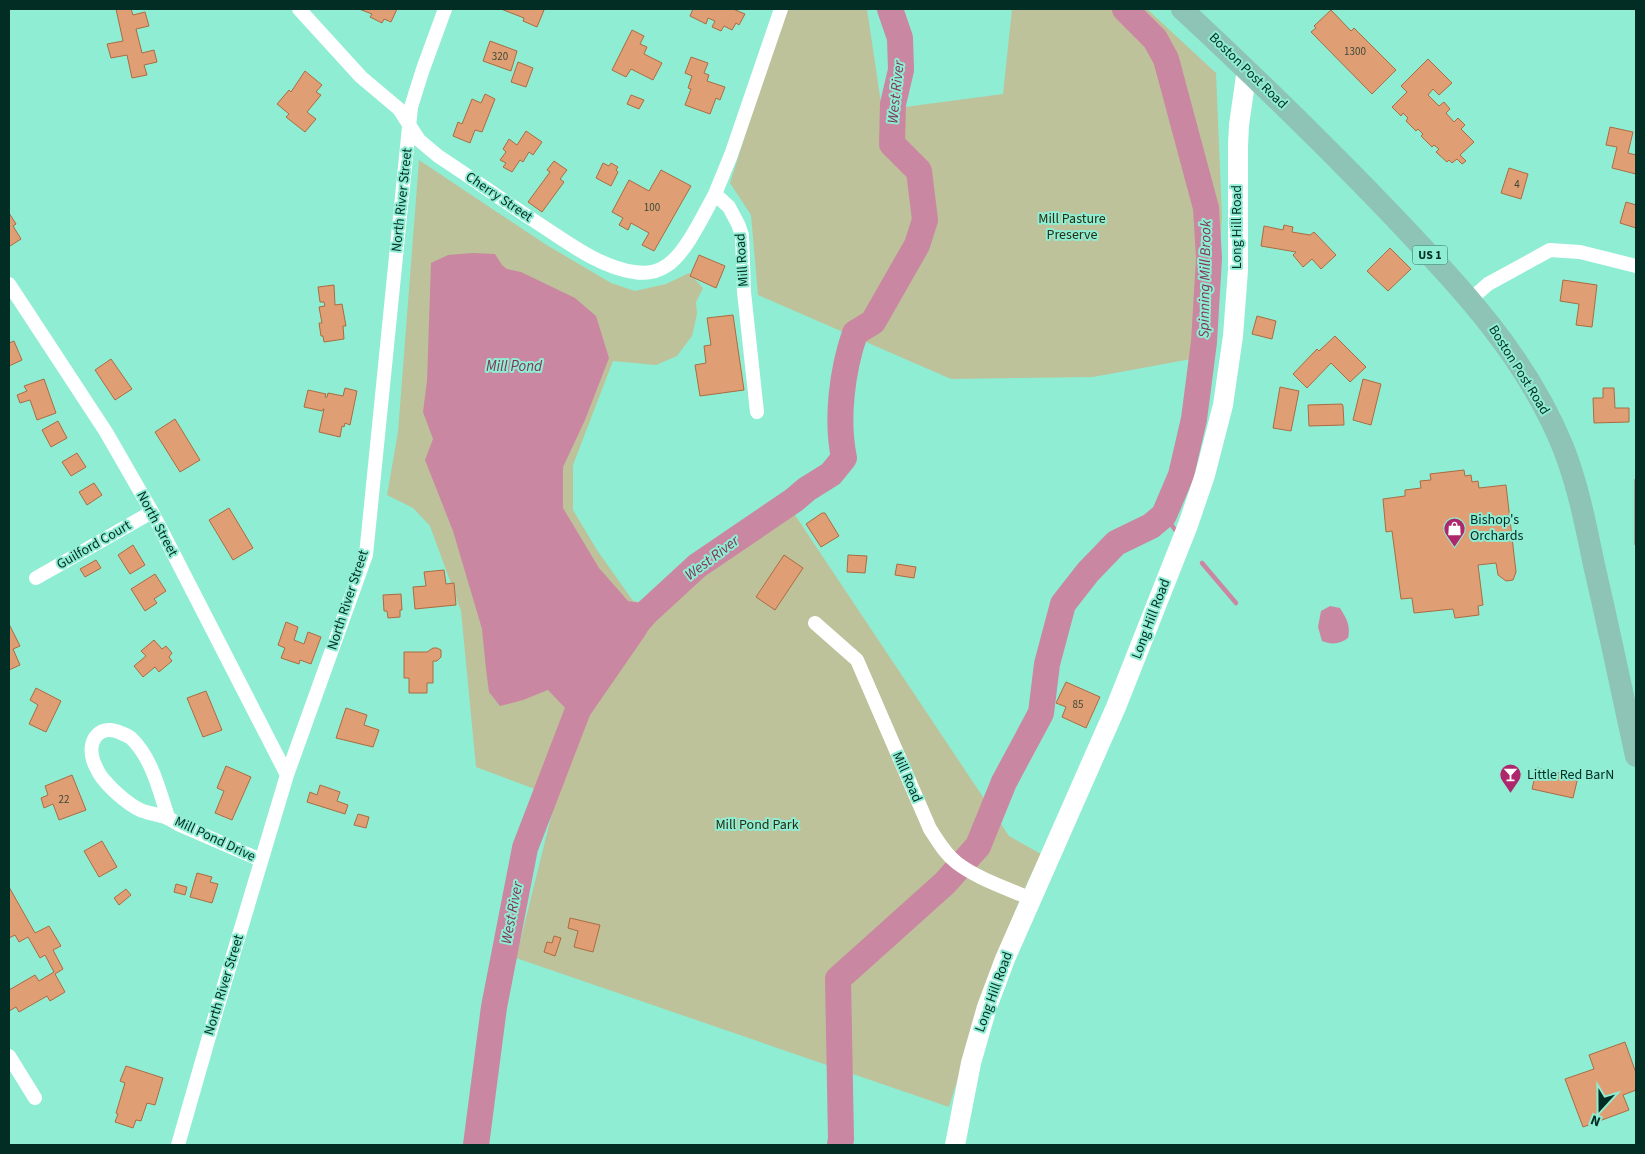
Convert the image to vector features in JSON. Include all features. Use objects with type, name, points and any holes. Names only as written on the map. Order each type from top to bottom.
[{"type":"main road","name":"Boston Post Road","points":[[1182,9],[1247,69],[1364,186],[1492,325],[1528,379],[1539,397],[1563,449],[1587,531],[1635,744]]},
{"type":"street","name":"Cherry Street","points":[[299,9],[361,77],[399,110],[419,140],[438,156],[577,249],[608,264],[628,271],[650,272],[659,270],[674,261],[681,253],[714,194]]},
{"type":"street","name":"North River Street","points":[[178,1145],[218,1002],[287,774],[366,555],[411,107],[422,69],[445,9]]},
{"type":"street","points":[[714,194],[731,155],[781,9]]},
{"type":"street","name":"Long Hill Road","points":[[955,1145],[963,1097],[978,1035],[1004,959],[1091,764],[1134,662],[1196,504],[1215,437],[1234,336],[1238,270],[1239,125],[1247,69]]},
{"type":"street","name":"Mill Road","points":[[714,194],[729,207],[742,236],[744,292],[757,412]]},
{"type":"street","points":[[1470,300],[1488,284],[1550,250],[1580,252],[1636,266]]},
{"type":"street","name":"North Street","points":[[9,284],[106,432],[152,512],[287,774]]},
{"type":"street","name":"Guilford Court","points":[[36,578],[152,512]]},
{"type":"street","name":"Mill Road","points":[[815,624],[857,660],[930,829],[941,847],[955,862],[969,872],[1031,899]]},
{"type":"street","name":"Mill Pond Drive","points":[[168,817],[159,788],[145,756],[130,737],[114,730],[104,730],[98,734],[93,744],[93,760],[104,780],[127,801],[144,812],[168,817],[178,824],[262,860]]},
{"type":"street","points":[[9,1056],[35,1098]]},
{"type":"green space","name":"Mill Pasture Preserve","points":[[785,9],[867,9],[882,110],[1003,94],[1012,9],[1147,9],[1216,73],[1222,217],[1213,355],[1093,377],[951,379],[758,295],[751,215],[730,183]]},
{"type":"green space","name":"Mill Pond Park","points":[[419,160],[545,244],[611,283],[635,291],[666,284],[689,273],[703,288],[696,302],[697,314],[692,336],[677,356],[656,365],[613,361],[573,465],[573,510],[597,550],[633,601],[651,604],[687,570],[785,500],[1009,836],[1041,854],[1001,947],[949,1107],[516,958],[556,797],[476,767],[461,611],[430,526],[413,508],[387,495],[398,432]]},
{"type":"water","name":"Mill Pond","points":[[495,254],[507,269],[521,272],[575,298],[596,316],[609,358],[585,420],[563,467],[563,508],[599,568],[628,601],[641,603],[654,620],[588,718],[570,713],[548,690],[523,700],[500,706],[489,692],[482,629],[453,531],[425,460],[433,439],[423,412],[427,381],[431,263],[448,255]]},
{"type":"water","points":[[1330,606],[1340,608],[1348,625],[1348,638],[1339,643],[1322,641],[1318,627],[1321,611]]},
{"type":"building","points":[[116,9],[131,9],[133,15],[145,12],[149,26],[136,29],[142,53],[154,50],[157,62],[144,65],[147,75],[132,78],[127,55],[111,58],[107,44],[123,41]]},
{"type":"building","points":[[359,9],[397,9],[391,22],[384,19],[382,23],[370,17],[372,14]]},
{"type":"building","points":[[501,9],[544,10],[537,27],[523,21],[524,18]]},
{"type":"building","points":[[693,9],[733,9],[745,14],[739,25],[736,23],[732,30],[724,26],[721,31],[712,27],[715,21],[708,18],[706,24],[690,16]]},
{"type":"building","points":[[1331,10],[1351,31],[1354,28],[1396,70],[1372,94],[1311,32],[1316,28],[1314,26]]},
{"type":"building","points":[[632,30],[644,36],[640,44],[647,47],[644,54],[662,63],[653,80],[631,69],[626,77],[612,70]]},
{"type":"building","points":[[490,41],[517,51],[511,71],[483,61]]},
{"type":"building","points":[[691,57],[708,63],[704,73],[709,75],[707,81],[725,87],[720,100],[716,98],[710,114],[685,105],[691,89],[688,88],[692,76],[685,73]]},
{"type":"building","points":[[1428,59],[1452,83],[1439,95],[1433,89],[1428,95],[1439,106],[1444,102],[1450,109],[1446,113],[1454,122],[1458,118],[1465,125],[1461,129],[1474,142],[1460,155],[1466,161],[1462,164],[1457,159],[1452,163],[1449,160],[1447,162],[1436,152],[1439,149],[1434,145],[1432,147],[1421,136],[1423,134],[1418,129],[1416,131],[1406,121],[1408,118],[1403,113],[1401,116],[1392,107],[1407,92],[1401,86]]},
{"type":"building","points":[[518,62],[533,68],[526,87],[511,82]]},
{"type":"building","points":[[305,71],[322,85],[316,92],[321,95],[307,112],[316,119],[305,132],[286,117],[289,114],[277,104],[289,90],[291,92]]},
{"type":"building","points":[[485,94],[495,99],[482,132],[475,130],[470,143],[453,136],[458,122],[462,124],[472,99],[481,103]]},
{"type":"building","points":[[631,95],[644,100],[639,109],[627,104]]},
{"type":"building","points":[[1610,127],[1633,132],[1628,153],[1636,155],[1636,174],[1612,168],[1617,147],[1606,145]]},
{"type":"building","points":[[526,131],[542,142],[533,155],[529,152],[523,162],[520,160],[512,172],[503,167],[506,163],[500,160],[506,152],[503,149],[509,139],[517,145]]},
{"type":"building","points":[[554,161],[567,170],[560,179],[564,182],[542,212],[528,202],[550,172],[547,170]]},
{"type":"building","points":[[603,163],[609,166],[611,163],[618,167],[616,170],[618,172],[611,186],[596,178]]},
{"type":"building","points":[[1509,168],[1528,174],[1521,199],[1501,193]]},
{"type":"building","points":[[661,170],[691,186],[654,251],[642,245],[649,233],[631,223],[628,230],[619,225],[623,218],[612,212],[629,180],[649,191]]},
{"type":"building","points":[[1626,202],[1636,205],[1636,228],[1620,223]]},
{"type":"building","points":[[9,213],[16,224],[13,226],[21,239],[10,246],[9,244]]},
{"type":"building","points":[[1284,225],[1293,227],[1292,232],[1310,235],[1314,232],[1336,255],[1321,269],[1312,259],[1303,267],[1293,255],[1296,252],[1261,246],[1264,226],[1283,230]]},
{"type":"building","points":[[1390,248],[1411,269],[1388,291],[1367,271]]},
{"type":"building","points":[[699,255],[725,266],[716,288],[690,276]]},
{"type":"building","points":[[1563,280],[1597,285],[1592,327],[1576,325],[1579,304],[1560,301]]},
{"type":"building","points":[[334,285],[335,305],[342,304],[346,326],[343,326],[344,339],[324,342],[319,323],[322,323],[319,307],[325,306],[324,302],[320,302],[318,287]]},
{"type":"building","points":[[733,315],[744,390],[700,396],[695,365],[706,363],[704,346],[711,345],[707,318]]},
{"type":"building","points":[[1257,316],[1276,321],[1272,339],[1252,334]]},
{"type":"building","points":[[1335,336],[1366,367],[1350,382],[1331,363],[1307,388],[1293,374],[1317,349],[1319,351]]},
{"type":"building","points":[[14,341],[22,360],[9,366],[9,343]]},
{"type":"building","points":[[111,359],[132,389],[115,400],[95,370]]},
{"type":"building","points":[[44,379],[56,413],[37,420],[30,400],[20,403],[17,395],[27,391],[24,386]]},
{"type":"building","points":[[1363,379],[1381,384],[1371,425],[1353,420]]},
{"type":"building","points":[[1280,387],[1299,391],[1291,431],[1273,428]]},
{"type":"building","points":[[345,388],[357,391],[350,425],[345,423],[344,427],[342,426],[340,437],[319,432],[324,409],[322,411],[304,407],[308,390],[326,394],[325,397],[327,397],[328,393],[343,396]]},
{"type":"building","points":[[1603,388],[1614,388],[1615,408],[1629,408],[1629,422],[1594,423],[1593,398],[1603,398]]},
{"type":"building","points":[[1342,404],[1344,425],[1309,426],[1308,405]]},
{"type":"building","points":[[175,419],[200,460],[180,472],[155,432]]},
{"type":"building","points":[[58,421],[67,438],[51,447],[42,430]]},
{"type":"building","points":[[77,453],[86,467],[71,476],[62,462]]},
{"type":"building","name":"Bishop's Orchards","points":[[1464,470],[1465,476],[1471,475],[1472,482],[1478,481],[1479,488],[1506,485],[1516,572],[1513,580],[1506,581],[1498,575],[1496,563],[1478,565],[1483,605],[1478,606],[1479,615],[1455,618],[1453,609],[1414,613],[1412,598],[1401,599],[1392,531],[1386,532],[1383,499],[1405,496],[1405,490],[1421,488],[1420,481],[1431,480],[1430,474]]},
{"type":"building","points":[[1636,479],[1636,545],[1635,545]]},
{"type":"building","points":[[94,483],[102,495],[87,505],[79,492]]},
{"type":"building","points":[[229,508],[253,548],[233,560],[209,520]]},
{"type":"building","points":[[822,513],[825,513],[839,536],[821,547],[806,524]]},
{"type":"building","points":[[133,545],[145,565],[130,574],[118,555]]},
{"type":"building","points":[[784,555],[803,568],[775,610],[756,597]]},
{"type":"building","points":[[848,555],[867,556],[865,573],[847,572]]},
{"type":"building","points":[[96,560],[101,568],[85,577],[80,569]]},
{"type":"building","points":[[897,564],[916,567],[914,578],[895,575]]},
{"type":"building","points":[[444,570],[446,584],[454,583],[456,605],[415,609],[413,587],[426,586],[424,572]]},
{"type":"building","points":[[155,574],[166,591],[154,599],[157,603],[145,611],[131,589]]},
{"type":"building","points":[[401,594],[402,610],[400,610],[400,617],[388,618],[387,611],[384,611],[383,595]]},
{"type":"building","points":[[286,622],[298,627],[294,640],[304,644],[308,632],[321,637],[311,664],[300,660],[299,664],[281,658],[285,648],[278,645]]},
{"type":"building","points":[[9,624],[20,646],[13,649],[20,665],[9,670]]},
{"type":"building","points":[[154,640],[162,649],[166,646],[172,653],[169,657],[172,661],[159,672],[155,667],[143,677],[134,666],[146,656],[141,651]]},
{"type":"building","points":[[433,648],[441,650],[441,657],[437,661],[433,661],[433,683],[427,683],[427,693],[409,693],[409,678],[404,678],[404,652],[427,652]]},
{"type":"building","points":[[1066,682],[1100,697],[1086,728],[1062,717],[1066,707],[1056,703]]},
{"type":"building","points":[[36,688],[61,701],[46,732],[29,724],[38,705],[30,700]]},
{"type":"building","points":[[206,691],[222,730],[203,737],[187,698]]},
{"type":"building","points":[[346,708],[367,715],[364,725],[379,730],[373,747],[336,738]]},
{"type":"building","points":[[226,766],[251,777],[232,820],[215,813],[224,791],[217,788]]},
{"type":"building","points":[[1537,768],[1578,777],[1573,798],[1532,789]]},
{"type":"building","points":[[72,775],[86,810],[59,820],[53,804],[44,808],[41,798],[48,795],[45,786]]},
{"type":"building","points":[[320,785],[340,792],[337,801],[348,805],[345,814],[307,802],[310,792],[317,795]]},
{"type":"building","points":[[358,814],[369,817],[366,828],[354,825]]},
{"type":"building","points":[[102,841],[117,867],[99,877],[84,851]]},
{"type":"building","points":[[197,873],[212,877],[210,882],[218,884],[212,903],[190,897]]},
{"type":"building","points":[[176,884],[187,887],[185,895],[174,892]]},
{"type":"building","points":[[9,887],[35,933],[49,926],[61,946],[53,950],[63,969],[55,974],[65,992],[50,1001],[47,996],[19,1012],[16,1007],[9,1011],[9,990],[35,975],[39,981],[54,972],[45,955],[40,958],[28,937],[19,942],[15,935],[9,938]]},
{"type":"building","points":[[126,889],[131,895],[119,905],[114,898]]},
{"type":"building","points":[[570,918],[600,925],[593,952],[574,947],[578,931],[568,928]]},
{"type":"building","points":[[554,936],[561,938],[555,956],[544,952],[547,942],[552,943]]},
{"type":"building","points":[[1625,1042],[1636,1073],[1636,1090],[1623,1095],[1629,1110],[1583,1127],[1565,1079],[1594,1069],[1589,1055]]},
{"type":"building","points":[[126,1066],[163,1078],[155,1105],[147,1103],[141,1121],[136,1120],[133,1128],[115,1122],[125,1083],[120,1081]]},
{"type":"waterway","name":"West River","points":[[624,638],[647,612],[697,566],[831,474],[844,458],[841,427],[842,395],[850,348],[855,333],[873,322],[917,245],[925,220],[919,171],[892,144],[893,104],[901,70],[900,38],[890,9]]},
{"type":"waterway","points":[[840,1145],[838,979],[945,883],[978,846],[1004,782],[1041,713],[1047,664],[1063,604],[1088,572],[1116,543],[1151,526],[1164,515],[1181,475],[1194,419],[1204,342],[1209,258],[1206,208],[1166,59],[1155,39],[1125,9]]},
{"type":"waterway","name":"Spinning Mill Brook","points":[[1164,515],[1176,531]]},
{"type":"waterway","name":"Spinning Mill Brook","points":[[1202,563],[1236,603]]},
{"type":"waterway","name":"West River","points":[[476,1145],[494,1007],[525,848],[590,683]]},
{"type":"place","name":"Bishop's Orchards","points":[[1454,547]]},
{"type":"place","name":"Little Red BarN","points":[[1511,794]]}]
